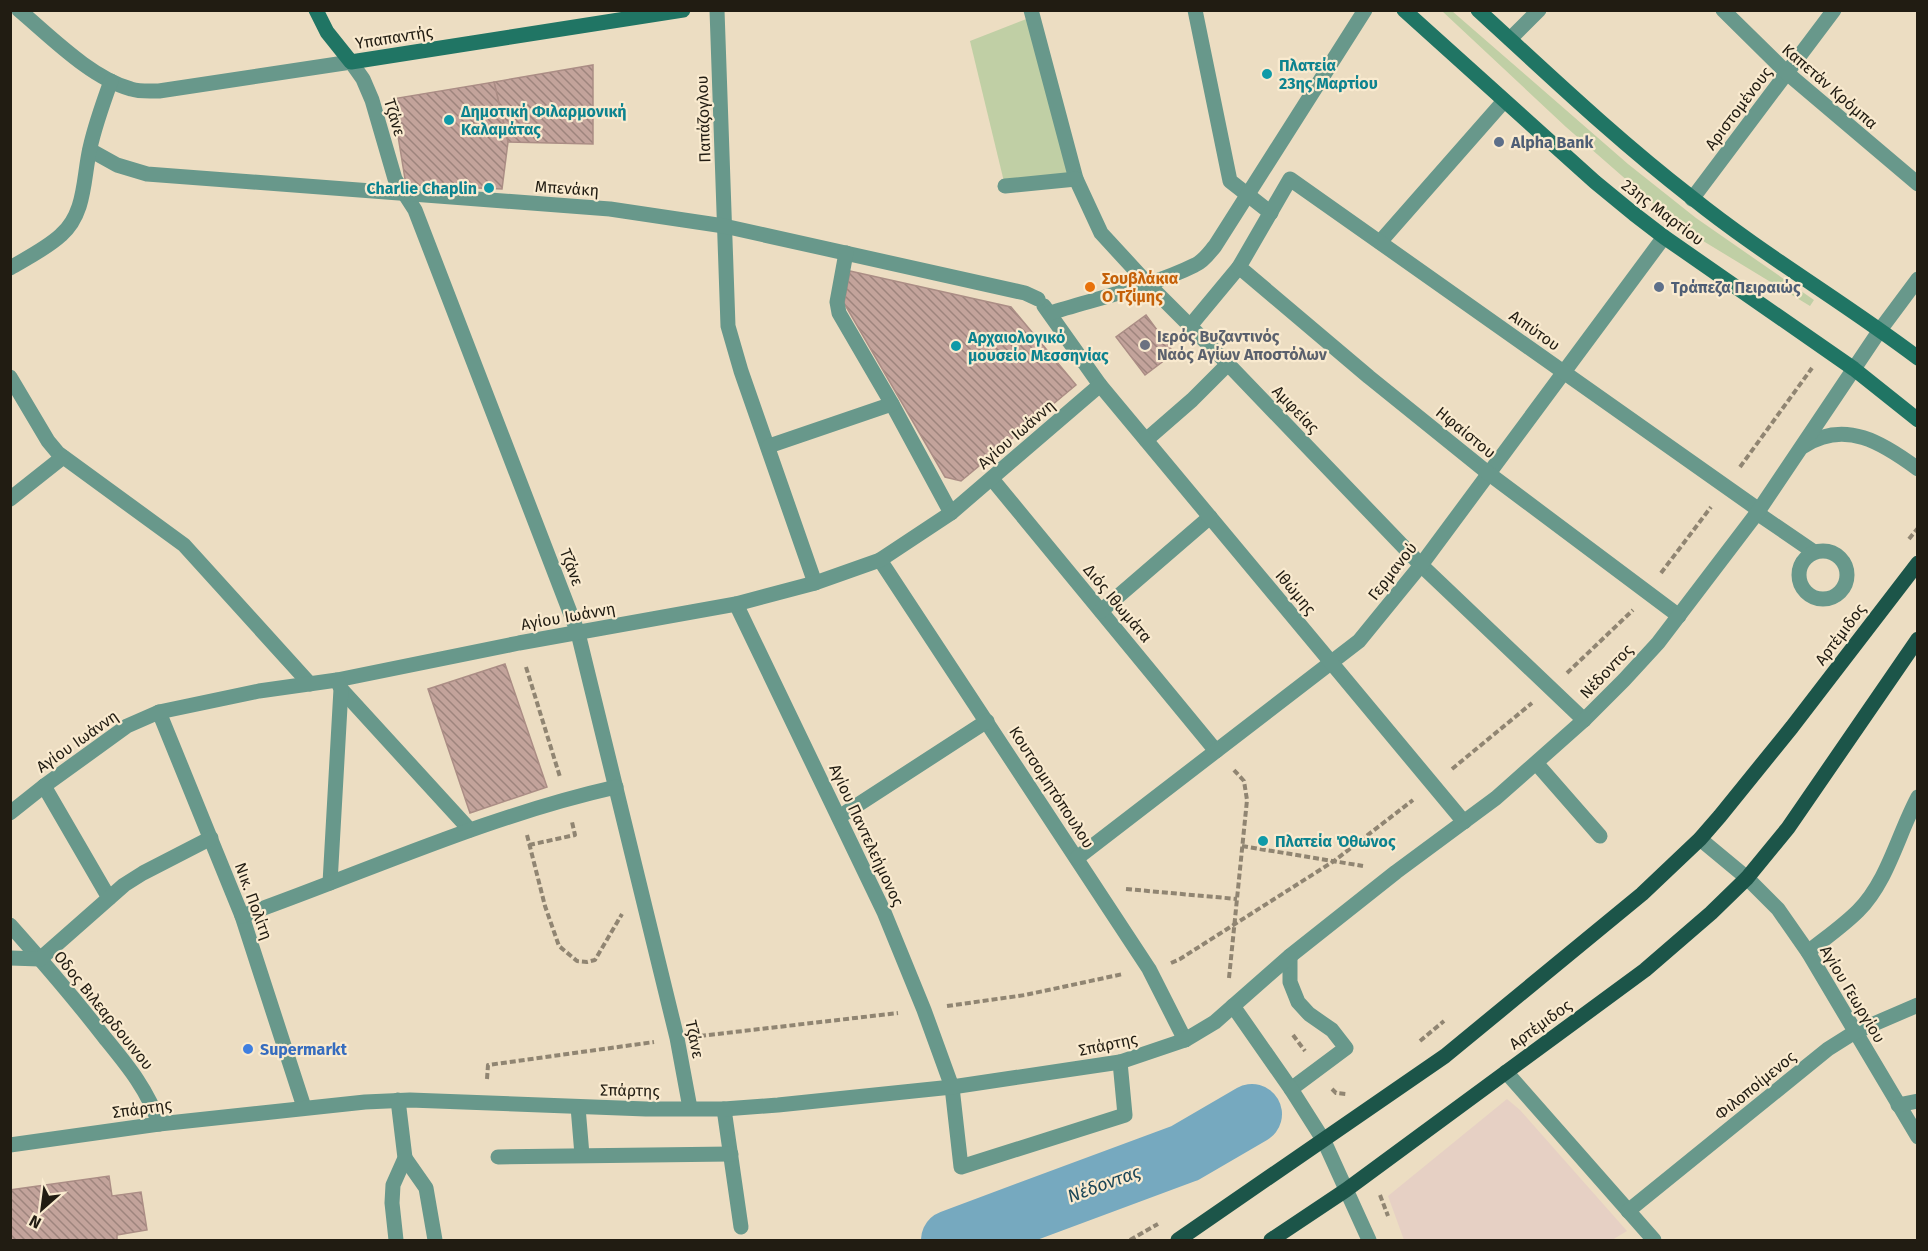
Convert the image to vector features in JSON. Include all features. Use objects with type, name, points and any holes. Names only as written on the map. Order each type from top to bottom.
[{"type":"main road","points":[[316,10],[327,32],[351,62]]},
{"type":"main road","name":"Υπαπαντής","points":[[351,62],[683,10]]},
{"type":"main road","name":"23ης Μαρτίου","points":[[1404,10],[1595,182],[1664,237],[1854,369],[1917,420]]},
{"type":"main road","name":"23ης Μαρτίου","points":[[1478,10],[1569,94],[1692,199],[1917,358]]},
{"type":"main road","name":"Αρτέμιδος","points":[[1179,1240],[1445,1056],[1488,1023],[1642,894],[1700,839],[1779,743],[1917,563]]},
{"type":"main road","name":"Αρτέμιδος","points":[[1271,1240],[1346,1190],[1645,970],[1711,913],[1747,878],[1788,828],[1917,639]]},
{"type":"street","name":"Υπαπαντής","points":[[19,10],[78,59],[111,81],[131,90],[159,91],[351,62]]},
{"type":"street","name":"Παπάζογλου","points":[[717,10],[728,326],[741,371],[815,583]]},
{"type":"street","name":"Αμφείας","points":[[1031,10],[1076,179],[1101,233],[1420,565],[1584,720]]},
{"type":"street","points":[[1190,326],[1239,267],[1271,213],[1230,181],[1195,10]]},
{"type":"street","points":[[1510,39],[1539,10]]},
{"type":"street","name":"Καπετάν Κρόμπα","points":[[1723,10],[1787,73],[1917,184]]},
{"type":"street","name":"Αριστομένους","points":[[1692,199],[1834,10]]},
{"type":"street","points":[[1050,313],[1147,283],[1197,264],[1205,258],[1215,246],[1364,11]]},
{"type":"street","name":"Τζάνε","points":[[351,62],[363,79],[372,100],[394,178],[416,210],[579,633],[677,1038],[690,1108]]},
{"type":"street","points":[[10,268],[61,236],[68,228],[83,196],[90,150],[101,107],[111,81]]},
{"type":"street","points":[[1380,242],[1504,101]]},
{"type":"street","name":"Μπενάκη","points":[[90,150],[117,165],[147,174],[610,209],[724,226],[1025,293],[1038,299]]},
{"type":"street","points":[[1005,186],[1076,179]]},
{"type":"street","name":"Αιπύτου","points":[[1271,213],[1290,179],[1726,487],[1814,552]]},
{"type":"street","name":"Γερμανού","points":[[1077,858],[1359,641],[1420,565],[1664,237]]},
{"type":"street","points":[[846,253],[837,302],[839,314],[892,404],[951,513]]},
{"type":"street","name":"Ηφαίστου","points":[[1239,267],[1369,377],[1488,473],[1679,616]]},
{"type":"street","name":"Νέδοντος","points":[[1233,1006],[1256,983],[1537,764],[1584,720],[1644,658],[1758,512],[1880,330],[1917,279]]},
{"type":"street","name":"Ιθώμης","points":[[1038,299],[1100,385],[1464,822]]},
{"type":"street","points":[[1146,440],[1192,400],[1228,364]]},
{"type":"street","points":[[10,377],[48,441],[63,457],[184,545],[310,684]]},
{"type":"street","name":"Αγίου Ιωάννη","points":[[10,813],[127,726],[159,712],[259,691],[310,684],[339,684],[519,643],[736,604],[815,583],[880,560],[951,513],[1100,385]]},
{"type":"street","points":[[769,446],[892,404]]},
{"type":"street","points":[[1800,449],[1818,437],[1846,433],[1875,441],[1894,451],[1917,469]]},
{"type":"street","points":[[10,499],[63,457]]},
{"type":"street","name":"Διός Ιθωμάτα","points":[[992,479],[1216,751]]},
{"type":"street","points":[[1101,611],[1210,517]]},
{"type":"street","name":"Κουτσομητόπουλου","points":[[880,560],[1149,969],[1185,1040]]},
{"type":"street","name":"Αγίου Παντελεήμονος","points":[[736,604],[884,912],[924,1010],[952,1087],[961,1167],[1125,1115],[1120,1062]]},
{"type":"street","points":[[339,684],[470,830]]},
{"type":"street","points":[[330,883],[339,684]]},
{"type":"street","name":"Νικ. Πολίτη","points":[[159,712],[242,916],[304,1107]]},
{"type":"street","points":[[839,817],[987,721]]},
{"type":"street","points":[[1537,764],[1600,836]]},
{"type":"street","points":[[44,786],[110,898]]},
{"type":"street","points":[[242,916],[470,830],[566,798],[616,787]]},
{"type":"street","points":[[1808,952],[1857,911],[1869,897],[1892,856],[1917,797]]},
{"type":"street","points":[[10,958],[40,959],[142,873],[211,838]]},
{"type":"street","points":[[1700,839],[1747,878]]},
{"type":"street","name":"Αγίου Γεωργίου","points":[[1747,878],[1778,909],[1808,952],[1917,1137]]},
{"type":"street","name":"Οδος Βιλεαρδουινου","points":[[10,926],[63,984],[140,1083],[159,1124]]},
{"type":"street","points":[[1290,956],[1290,982],[1298,1002],[1309,1014],[1332,1030],[1346,1048],[1291,1089]]},
{"type":"street","name":"Φιλοποίμενος","points":[[1628,1211],[1828,1050],[1855,1032],[1917,1005]]},
{"type":"street","points":[[1233,1006],[1324,1141],[1369,1240]]},
{"type":"street","name":"Σπάρτης","points":[[10,1145],[304,1107],[398,1100],[578,1107],[724,1109],[952,1087],[1120,1062],[1185,1040],[1215,1022],[1233,1006]]},
{"type":"street","points":[[1506,1072],[1654,1240]]},
{"type":"street","points":[[398,1100],[405,1158],[426,1188],[435,1240]]},
{"type":"street","points":[[1899,1105],[1917,1101]]},
{"type":"street","points":[[578,1107],[582,1155]]},
{"type":"street","points":[[724,1109],[741,1227]]},
{"type":"street","points":[[498,1157],[731,1154]]},
{"type":"street","points":[[396,1240],[392,1203],[393,1185],[405,1158]]},
{"type":"path","points":[[485,1103],[488,1065],[677,1038],[924,1010],[1025,995],[1149,969],[1180,959],[1334,861],[1433,784],[1550,688],[1599,644],[1634,609],[1726,487],[1825,349]]},
{"type":"path","points":[[519,643],[575,835],[530,845]]},
{"type":"path","points":[[1216,751],[1244,781],[1247,800],[1227,998],[1233,1006]]},
{"type":"path","points":[[521,814],[545,906],[557,941],[564,951],[577,961],[595,960],[624,911],[632,904],[644,899]]},
{"type":"path","points":[[1242,846],[1396,872]]},
{"type":"path","points":[[1095,886],[1237,899]]},
{"type":"path","points":[[1382,1187],[1380,1196],[1389,1218]]},
{"type":"shaded area","points":[[1507,1099],[1520,1110],[1627,1231],[1612,1240],[1404,1240],[1388,1196]]},
{"type":"green space","points":[[1442,11],[1452,11],[1628,164],[1696,218],[1814,300],[1810,306],[1690,233],[1669,217],[1566,127]]},
{"type":"green space","points":[[1029,18],[1076,179],[1005,186],[970,41]]},
{"type":"building","points":[[593,65],[593,144],[508,142],[494,82]]},
{"type":"building","name":"Δημοτική Φιλαρμονική Καλαμάτας","points":[[494,82],[508,142],[502,189],[406,185],[392,99]]},
{"type":"building","name":"Αρχαιολογικό μουσείο Μεσσηνίας","points":[[850,271],[1011,307],[1076,385],[961,481],[945,477],[844,303]]},
{"type":"building","name":"Ιερός Βυζαντινός Ναός Αγίων Αποστόλων","points":[[1146,315],[1174,353],[1145,375],[1116,337]]},
{"type":"building","points":[[505,664],[547,787],[470,813],[428,689]]},
{"type":"building","points":[[109,1176],[112,1196],[141,1192],[147,1230],[117,1235],[117,1240],[10,1240],[10,1190]]},
{"type":"waterway","name":"Νέδoντας","points":[[951,1240],[1185,1153],[1252,1114]]},
{"type":"place","name":"Πλατεία 23ης Μαρτίου","points":[[1267,74]]},
{"type":"place","name":"Δημοτική Φιλαρμονική Καλαμάτας","points":[[449,120]]},
{"type":"place","name":"Alpha Bank","points":[[1499,142]]},
{"type":"place","name":"Charlie Chaplin","points":[[489,188]]},
{"type":"place","name":"Σουβλάκια Ο Τζίμης","points":[[1090,287]]},
{"type":"place","name":"Τράπεζα Πειραιώς","points":[[1659,287]]},
{"type":"place","name":"Ιερός Βυζαντινός Ναός Αγίων Αποστόλων","points":[[1145,345]]},
{"type":"place","name":"Αρχαιολογικό μουσείο Μεσσηνίας","points":[[956,346]]},
{"type":"place","name":"Πλατεία Όθωνος","points":[[1263,841]]},
{"type":"place","name":"Supermarkt","points":[[248,1049]]}]
